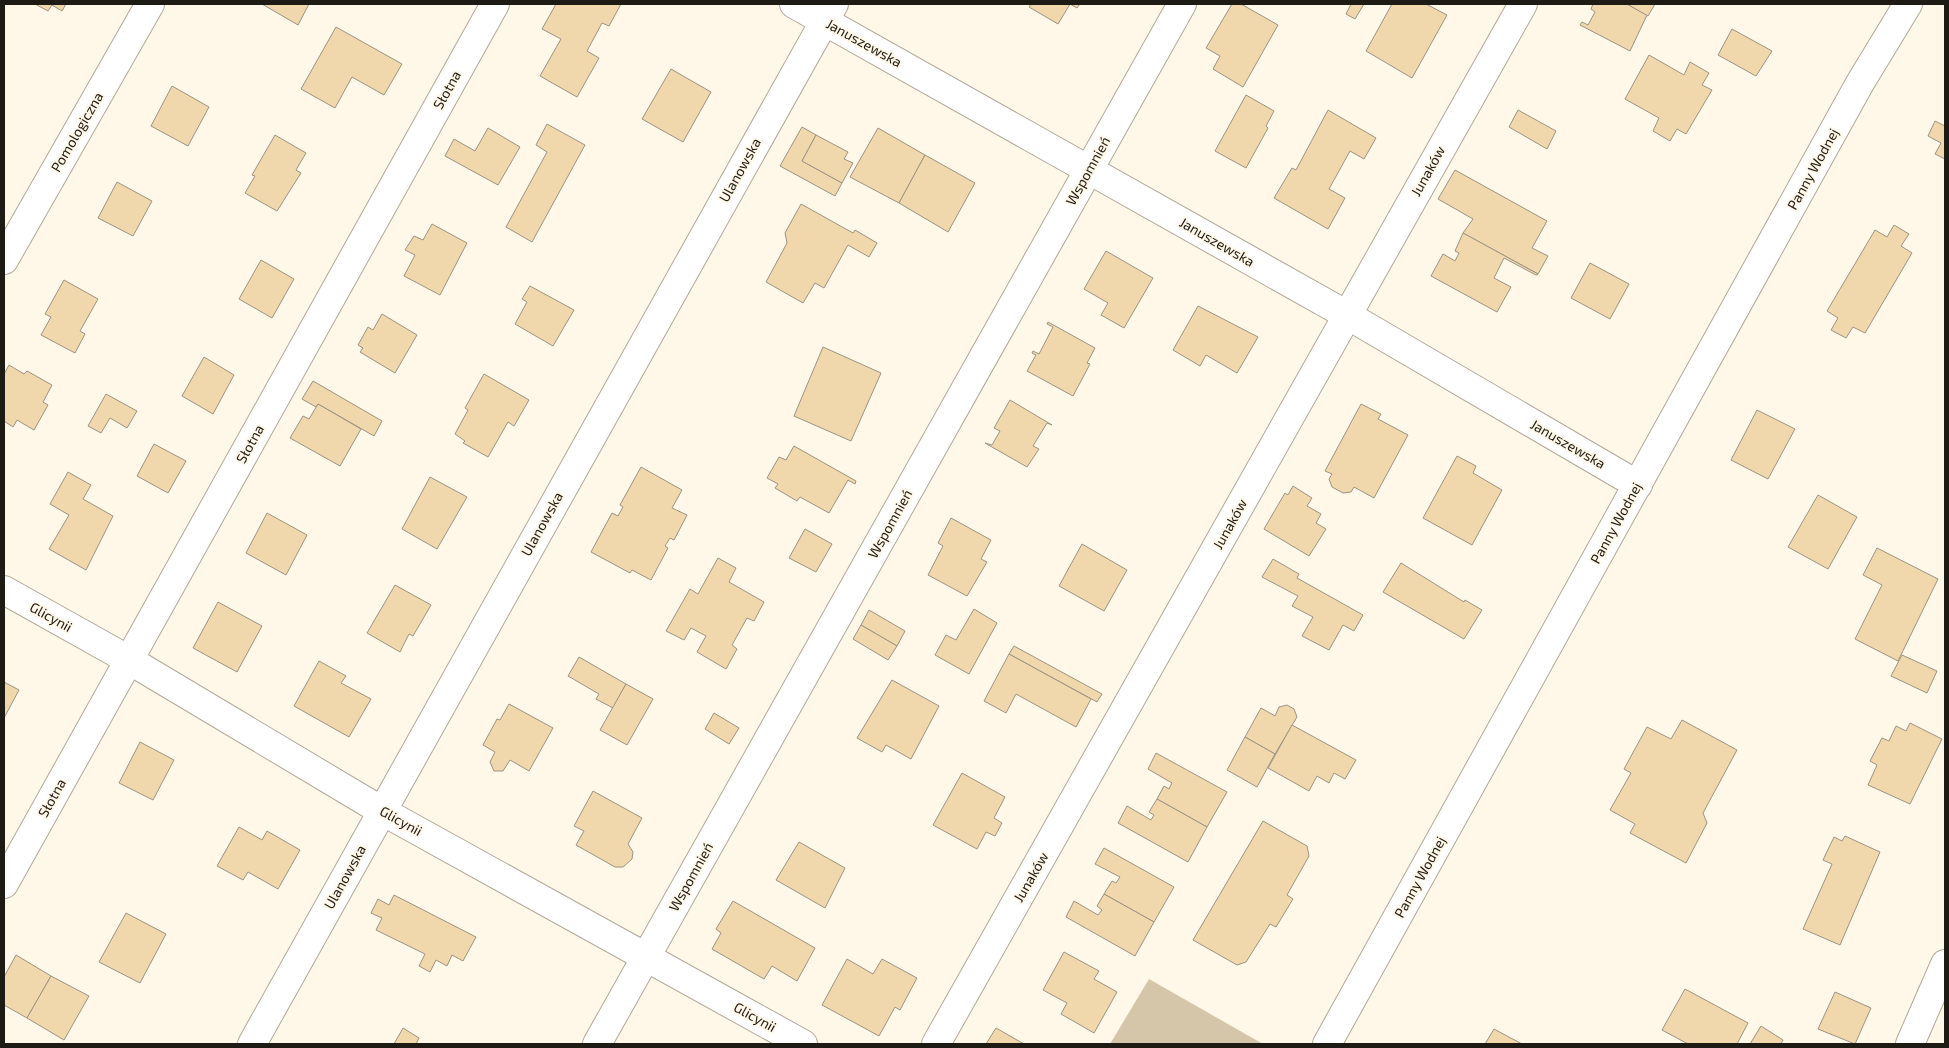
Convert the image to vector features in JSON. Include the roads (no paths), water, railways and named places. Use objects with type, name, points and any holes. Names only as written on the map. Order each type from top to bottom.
[{"type":"street","name":"Pomologiczna","points":[[4,260],[150,4]]},
{"type":"street","name":"Słotna","points":[[4,884],[495,4]]},
{"type":"street","name":"Januszewska","points":[[794,4],[829,12],[1090,169],[1347,315],[1638,485]]},
{"type":"street","name":"Wspomnień","points":[[597,1044],[1182,4]]},
{"type":"street","name":"Junaków","points":[[936,1044],[1523,4]]},
{"type":"street","name":"Panny Wodnej","points":[[1327,1044],[1860,83],[1908,4]]},
{"type":"street","name":"Ulanowska","points":[[252,1044],[829,12]]},
{"type":"street","name":"Glicynii","points":[[4,590],[129,660],[382,811],[803,1044]]},
{"type":"street","points":[[1910,1044],[1945,964]]}]
